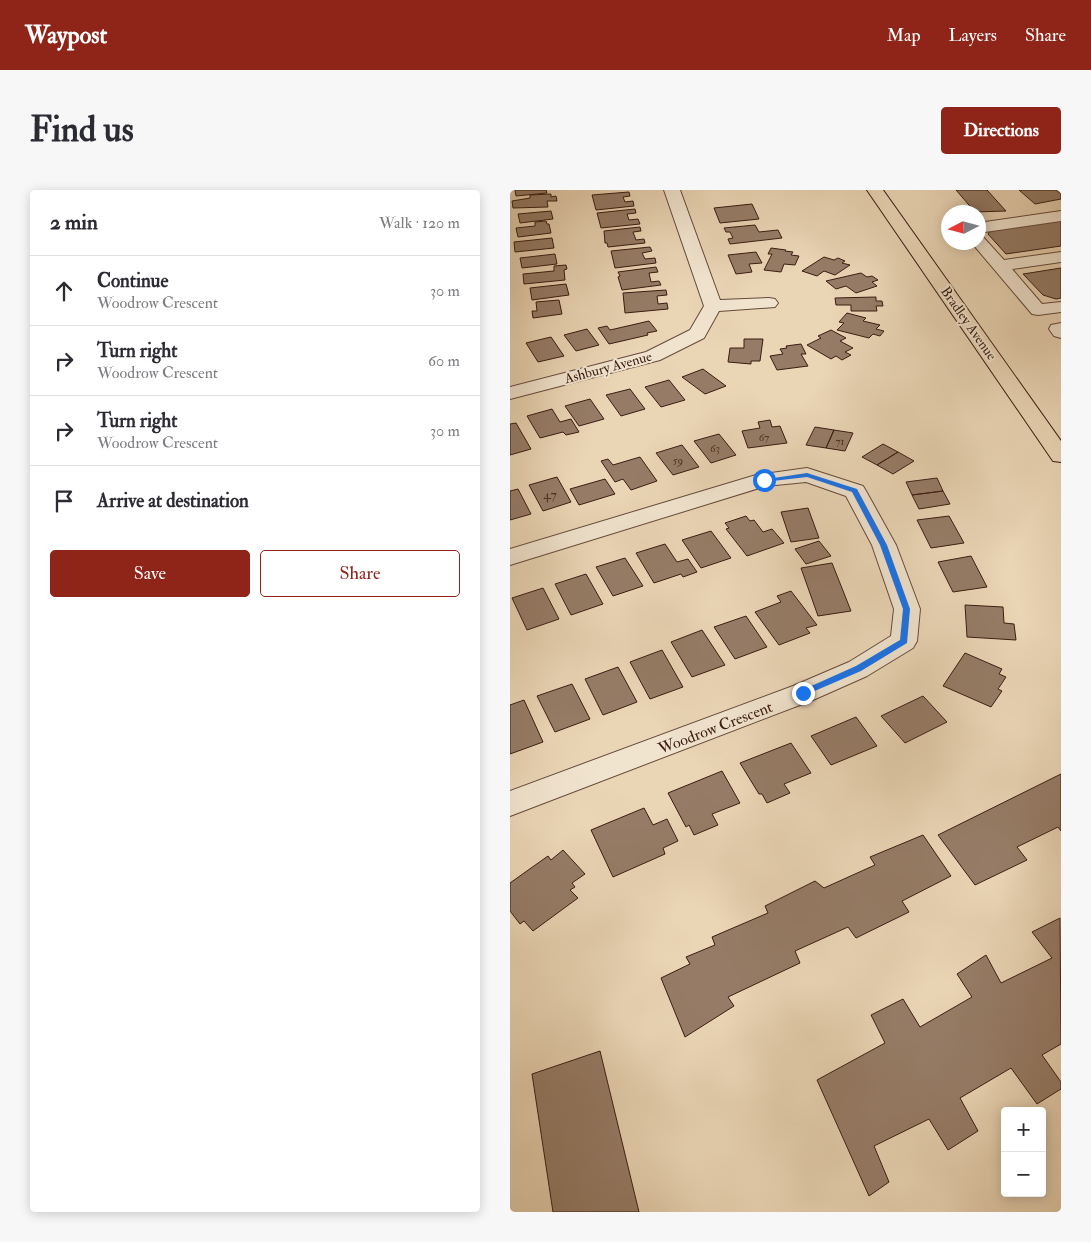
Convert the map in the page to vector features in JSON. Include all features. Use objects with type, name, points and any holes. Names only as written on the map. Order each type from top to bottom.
[{"type":"main road","name":"Bradley Avenue","points":[[875,190],[1061,456]]},
{"type":"street","points":[[672,190],[713,306],[768,303]]},
{"type":"street","points":[[986,227],[1061,216]]},
{"type":"street","points":[[986,250],[1038,310],[1061,307]]},
{"type":"street","points":[[999,266],[1061,257]]},
{"type":"street","name":"Ashbury Avenue","points":[[510,393],[653,356],[697,334],[713,306]]},
{"type":"street","name":"Woodrow Crescent","points":[[510,557],[764,480],[807,475],[855,491],[884,545],[907,609],[904,641],[858,668],[803,693],[510,804]]},
{"type":"building","points":[[515,190],[546,190],[547,193],[516,196]]},
{"type":"building","points":[[956,190],[987,190],[1006,211],[986,212],[986,205],[969,205]]},
{"type":"building","points":[[1019,190],[1056,190],[1061,194],[1061,199],[1035,204]]},
{"type":"building","points":[[629,192],[630,196],[623,197],[625,202],[633,201],[634,206],[596,210],[592,195]]},
{"type":"building","points":[[551,194],[551,197],[556,196],[557,201],[547,201],[548,207],[513,208],[512,201],[530,198],[530,195]]},
{"type":"building","points":[[752,204],[759,219],[720,223],[714,208]]},
{"type":"building","points":[[635,209],[636,213],[627,214],[629,220],[638,219],[640,224],[601,228],[597,213]]},
{"type":"building","points":[[551,211],[553,219],[520,223],[518,214]]},
{"type":"building","points":[[546,221],[549,224],[551,233],[518,237],[516,228],[535,226],[535,222]]},
{"type":"building","points":[[1061,221],[1061,246],[1006,254],[988,234],[991,229]]},
{"type":"building","points":[[755,225],[759,232],[778,230],[782,238],[730,244],[728,239],[733,238],[730,232],[726,232],[724,228]]},
{"type":"building","points":[[640,227],[641,231],[633,232],[636,240],[644,239],[645,243],[608,247],[607,243],[605,243],[604,231]]},
{"type":"building","points":[[552,238],[554,248],[515,252],[514,242]]},
{"type":"building","points":[[650,247],[652,251],[642,253],[645,259],[655,258],[656,263],[615,268],[611,251]]},
{"type":"building","points":[[771,248],[793,252],[791,255],[799,256],[795,265],[784,264],[781,272],[764,270],[772,254],[768,254]]},
{"type":"building","points":[[756,252],[762,263],[749,264],[752,272],[736,274],[728,255]]},
{"type":"building","points":[[555,254],[557,264],[522,268],[520,258]]},
{"type":"building","points":[[824,257],[834,260],[838,258],[845,261],[842,263],[850,265],[835,275],[824,271],[817,276],[802,271]]},
{"type":"building","points":[[566,265],[567,269],[564,270],[565,280],[524,284],[523,274],[554,271],[554,266]]},
{"type":"building","points":[[656,267],[658,272],[649,273],[651,282],[659,281],[661,285],[622,290],[618,272]]},
{"type":"building","points":[[1061,268],[1061,298],[1056,299],[1043,295],[1023,274]]},
{"type":"building","points":[[861,273],[878,280],[872,282],[877,286],[856,293],[846,286],[836,289],[826,281]]},
{"type":"building","points":[[566,284],[569,295],[532,300],[530,288]]},
{"type":"building","points":[[666,290],[667,295],[657,296],[658,304],[667,303],[668,309],[625,313],[623,293]]},
{"type":"building","points":[[876,297],[876,301],[882,301],[883,306],[876,306],[877,311],[851,311],[851,305],[836,305],[835,298]]},
{"type":"building","points":[[559,300],[562,314],[533,318],[532,311],[537,311],[536,302]]},
{"type":"building","points":[[847,313],[866,318],[863,321],[880,325],[876,329],[884,331],[880,336],[873,334],[869,338],[837,330],[844,323],[839,322]]},
{"type":"building","points":[[649,321],[657,331],[647,333],[648,335],[609,344],[598,328],[607,326],[610,330]]},
{"type":"building","points":[[587,329],[599,345],[576,351],[564,335]]},
{"type":"building","points":[[831,330],[846,338],[840,341],[853,348],[845,352],[851,355],[842,360],[836,356],[831,359],[807,345],[821,338],[818,336]]},
{"type":"building","points":[[551,337],[564,356],[538,362],[526,343]]},
{"type":"building","points":[[744,339],[763,339],[760,361],[751,361],[751,364],[728,362],[730,348],[744,348]]},
{"type":"building","points":[[801,344],[806,354],[801,354],[808,366],[777,370],[770,356],[783,354],[780,349],[787,348],[786,346]]},
{"type":"building","points":[[703,369],[726,386],[705,394],[682,377]]},
{"type":"building","points":[[669,380],[685,400],[661,407],[645,387]]},
{"type":"building","points":[[630,389],[645,409],[621,416],[606,395]]},
{"type":"building","points":[[590,399],[604,419],[579,426],[565,406]]},
{"type":"building","points":[[552,409],[560,422],[571,419],[579,432],[566,435],[563,432],[540,438],[527,416]]},
{"type":"building","points":[[770,420],[772,427],[780,426],[787,443],[748,448],[742,431],[760,428],[758,422]]},
{"type":"building","points":[[516,423],[531,449],[510,455],[510,424]]},
{"type":"building","points":[[815,427],[834,430],[826,448],[806,445]]},
{"type":"building","points":[[834,430],[853,433],[845,451],[826,448]]},
{"type":"building","points":[[719,434],[736,455],[711,463],[694,441]]},
{"type":"building","points":[[883,444],[898,452],[877,465],[862,457]]},
{"type":"building","points":[[682,445],[699,467],[673,475],[656,453]]},
{"type":"building","points":[[898,452],[914,461],[893,474],[877,465]]},
{"type":"building","points":[[640,457],[657,481],[631,490],[623,479],[615,482],[601,461],[608,459],[613,465]]},
{"type":"building","points":[[557,477],[571,502],[543,511],[529,485]]},
{"type":"building","points":[[937,478],[943,491],[912,495],[906,482]]},
{"type":"building","points":[[605,479],[615,494],[579,505],[570,489]]},
{"type":"building","points":[[518,489],[531,514],[510,520],[510,491]]},
{"type":"building","points":[[943,491],[950,504],[919,509],[912,495]]},
{"type":"building","points":[[808,508],[819,538],[791,542],[781,512]]},
{"type":"building","points":[[746,516],[750,521],[754,520],[763,532],[772,529],[784,543],[747,556],[726,529],[729,528],[725,523]]},
{"type":"building","points":[[949,516],[964,543],[931,548],[917,520]]},
{"type":"building","points":[[711,531],[731,558],[701,568],[682,540]]},
{"type":"building","points":[[819,541],[831,556],[806,564],[795,549]]},
{"type":"building","points":[[665,544],[677,562],[688,559],[697,572],[683,577],[681,574],[654,583],[636,553]]},
{"type":"building","points":[[971,556],[987,587],[953,592],[938,562]]},
{"type":"building","points":[[625,558],[643,586],[613,596],[596,567]]},
{"type":"building","points":[[832,563],[851,611],[818,616],[801,568]]},
{"type":"building","points":[[586,574],[603,604],[571,615],[555,584]]},
{"type":"building","points":[[543,588],[559,619],[527,630],[512,598]]},
{"type":"building","points":[[791,591],[817,625],[806,628],[810,633],[779,645],[755,612],[781,602],[777,596]]},
{"type":"building","points":[[965,605],[1003,607],[1004,623],[1014,624],[1016,640],[967,637]]},
{"type":"building","points":[[746,616],[767,647],[735,659],[714,627]]},
{"type":"building","points":[[702,630],[725,665],[692,677],[671,642]]},
{"type":"building","points":[[662,650],[683,687],[650,699],[630,662]]},
{"type":"building","points":[[965,653],[1002,669],[999,674],[1006,677],[998,689],[1002,691],[991,707],[943,686]]},
{"type":"building","points":[[618,667],[637,702],[603,715],[585,679]]},
{"type":"building","points":[[572,684],[590,719],[555,732],[537,696]]},
{"type":"building","points":[[923,696],[947,722],[905,743],[881,716]]},
{"type":"building","points":[[524,700],[543,742],[510,754],[510,705]]},
{"type":"building","points":[[856,717],[877,746],[831,765],[811,736]]},
{"type":"building","points":[[791,743],[811,773],[784,784],[790,793],[767,803],[762,794],[759,794],[740,763]]},
{"type":"building","points":[[722,771],[740,803],[712,814],[718,825],[694,835],[689,825],[686,827],[668,793]]},
{"type":"building","points":[[1061,774],[1061,831],[1058,827],[1017,847],[1027,860],[975,885],[938,835]]},
{"type":"building","points":[[644,808],[653,825],[667,819],[678,841],[663,848],[665,854],[613,877],[591,830]]},
{"type":"building","points":[[923,835],[951,876],[902,901],[909,912],[856,938],[848,927],[795,951],[800,963],[728,997],[734,1006],[685,1037],[661,978],[690,964],[686,957],[715,945],[712,937],[768,913],[765,906],[815,881],[824,888],[875,865],[870,857]]},
{"type":"building","points":[[563,850],[585,874],[572,883],[575,887],[570,890],[578,898],[533,931],[524,921],[520,924],[510,911],[510,883],[548,856],[551,860]]},
{"type":"building","points":[[1060,918],[1061,1044],[1042,1055],[1061,1082],[1061,1089],[1037,1104],[1011,1068],[960,1098],[978,1131],[948,1150],[929,1119],[874,1146],[889,1182],[869,1196],[817,1080],[885,1043],[871,1015],[903,999],[920,1027],[972,997],[957,974],[986,955],[1001,983],[1052,958],[1032,932]]},
{"type":"building","points":[[600,1051],[639,1212],[553,1212],[532,1074]]},
{"type":"route","points":[[764,480],[807,475],[855,491],[884,545],[907,609],[904,641],[858,668],[803,693]]}]
